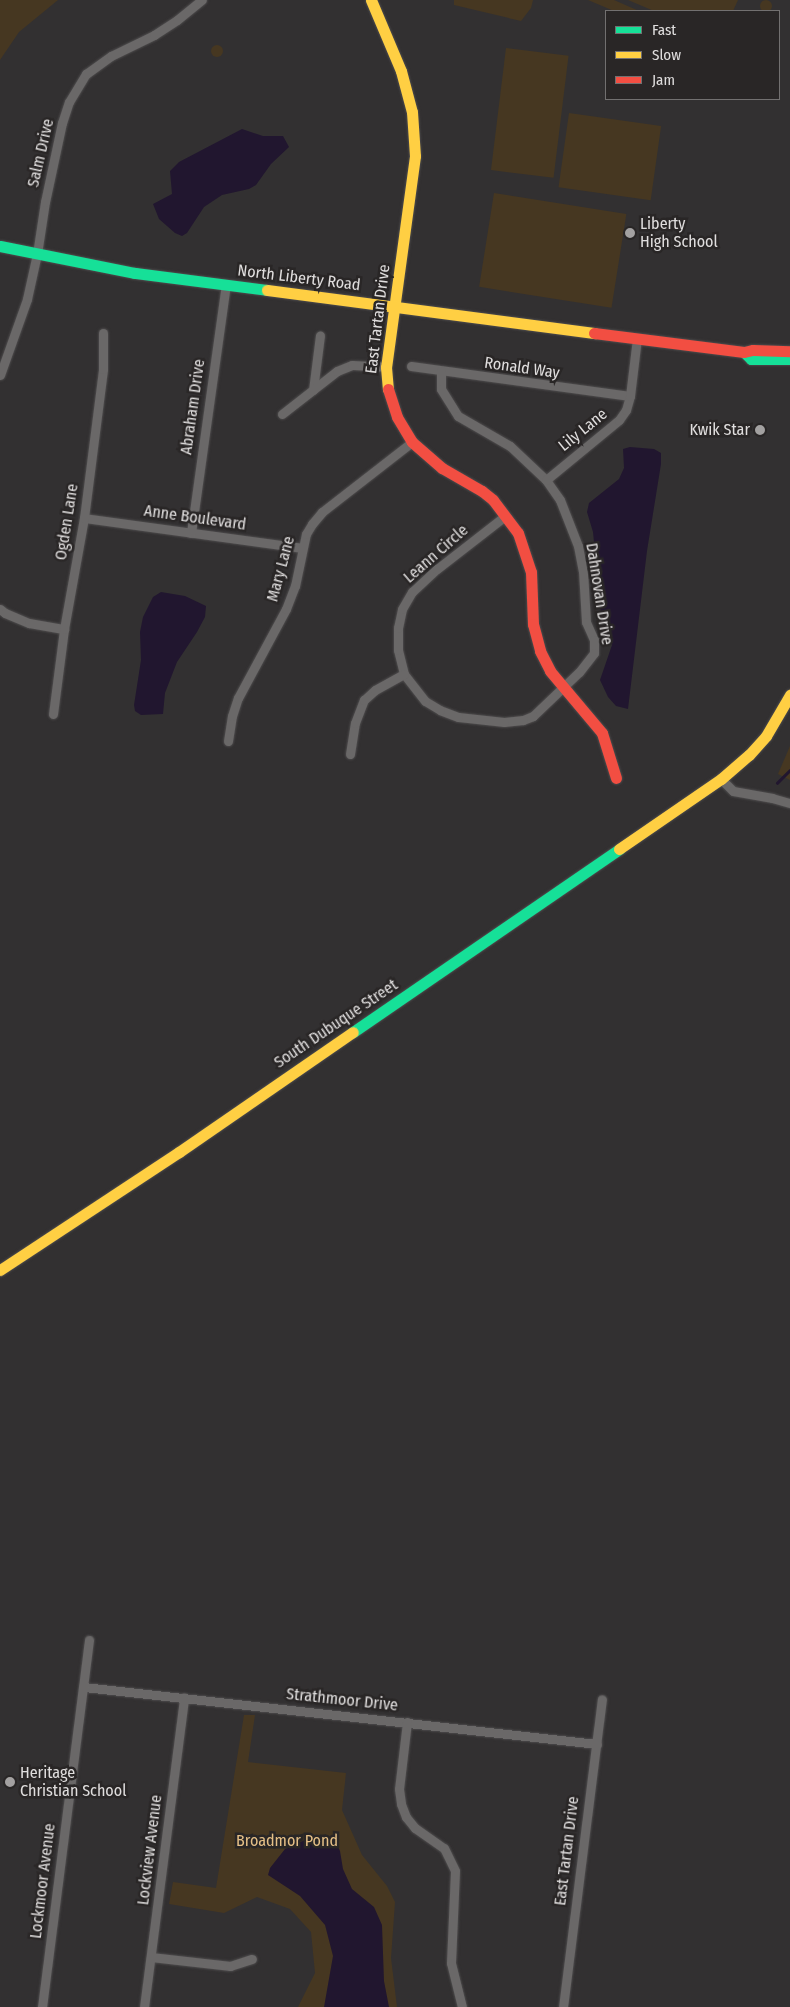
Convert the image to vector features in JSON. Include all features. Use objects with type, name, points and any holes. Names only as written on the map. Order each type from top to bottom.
[{"type":"street","name":"Salm Drive","points":[[0,376],[28,299],[45,202],[62,122],[69,102],[86,74],[111,56],[154,35],[202,0]]},
{"type":"street","name":"East Tartan Drive","points":[[370,0],[401,71],[412,112],[415,156],[386,367],[388,396],[397,417],[412,442],[442,468],[482,491],[493,500],[518,533],[526,553],[530,572],[533,624],[540,651],[550,671],[562,687],[590,716],[602,733],[610,753],[616,778]]},
{"type":"street","name":"North Liberty Road","points":[[0,246],[135,273],[226,285],[744,352],[790,350]]},
{"type":"street","name":"Abraham Drive","points":[[191,533],[226,285]]},
{"type":"street","name":"Ogden Lane","points":[[53,714],[64,629],[84,518],[103,369],[103,333]]},
{"type":"street","points":[[313,390],[320,335]]},
{"type":"street","name":"Lily Lane","points":[[546,480],[620,420],[626,410],[630,396],[637,338]]},
{"type":"street","name":"North Liberty Road","points":[[744,352],[751,358],[790,359]]},
{"type":"street","points":[[282,414],[337,371],[352,366],[386,367]]},
{"type":"street","name":"Ronald Way","points":[[411,366],[630,396]]},
{"type":"street","name":"Dahnovan Drive","points":[[441,371],[441,389],[458,416],[510,446],[546,480],[563,507],[578,546],[583,571],[586,622],[594,640],[594,653],[590,661],[562,687]]},
{"type":"street","name":"Mary Lane","points":[[228,741],[232,716],[238,698],[286,609],[295,586],[306,534],[322,512],[412,442]]},
{"type":"street","name":"Leann Circle","points":[[505,516],[437,568],[412,592],[402,609],[398,628],[398,650],[404,674],[425,701],[440,710],[458,717],[504,722],[522,720],[533,716],[562,687]]},
{"type":"street","name":"Anne Boulevard","points":[[84,518],[302,548]]},
{"type":"street","points":[[0,609],[29,623],[64,629]]},
{"type":"street","points":[[350,754],[357,717],[364,700],[375,690],[404,674]]},
{"type":"street","name":"South Dubuque Street","points":[[0,1270],[179,1152],[721,779],[761,742],[777,721],[790,695]]},
{"type":"street","points":[[721,779],[733,791],[790,803]]},
{"type":"street","name":"Lockmoor Avenue","points":[[42,2007],[90,1640]]},
{"type":"street","name":"Strathmoor Drive","points":[[84,1687],[597,1744]]},
{"type":"street","name":"Lockview Avenue","points":[[144,2007],[184,1698]]},
{"type":"street","name":"East Tartan Drive","points":[[563,2007],[602,1699]]},
{"type":"street","points":[[406,1722],[399,1789],[401,1804],[406,1817],[416,1828],[444,1848],[455,1871],[451,1962],[462,2007]]},
{"type":"street","points":[[151,1957],[230,1966],[252,1959]]},
{"type":"green space","points":[[0,0],[58,0],[19,32],[0,60]]},
{"type":"green space","points":[[454,0],[533,0],[531,8],[521,21],[454,5]]},
{"type":"green space","points":[[588,0],[614,0],[637,10],[612,10]]},
{"type":"green space","points":[[628,0],[738,0],[733,10],[652,10]]},
{"type":"green space","points":[[766,0],[771,4],[770,10],[762,10],[760,6]]},
{"type":"green space","points":[[219,45],[222,46],[222,56],[215,57],[212,56],[211,49],[212,46]]},
{"type":"green space","points":[[506,48],[569,56],[554,178],[491,170]]},
{"type":"green space","points":[[569,113],[661,126],[651,200],[559,187]]},
{"type":"green space","points":[[494,193],[626,214],[611,308],[479,287]]},
{"type":"green space","points":[[790,746],[790,780],[778,774]]},
{"type":"green space","name":"Broadmor Pond","points":[[244,1715],[255,1715],[248,1762],[346,1773],[342,1810],[362,1855],[387,1886],[395,1902],[391,1958],[397,2007],[298,2007],[315,1973],[311,1932],[290,1909],[257,1897],[224,1913],[169,1904],[173,1882],[216,1888]]},
{"type":"shaded area","points":[[242,129],[263,136],[283,136],[289,147],[271,164],[256,185],[249,189],[222,195],[204,207],[187,233],[182,236],[175,233],[159,219],[153,204],[172,194],[170,171],[179,162]]},
{"type":"shaded area","points":[[630,447],[654,449],[661,453],[661,464],[647,551],[628,709],[616,706],[608,697],[600,680],[612,645],[602,624],[593,532],[587,512],[589,503],[619,479],[624,468],[623,449]]},
{"type":"shaded area","points":[[161,592],[185,596],[206,606],[205,617],[177,662],[165,693],[163,714],[141,715],[135,711],[134,705],[141,660],[140,632],[143,617],[153,597]]},
{"type":"shaded area","points":[[327,1838],[335,1840],[340,1851],[343,1869],[352,1889],[374,1907],[382,1925],[384,1981],[389,2007],[324,2007],[333,1956],[325,1925],[300,1896],[268,1875],[270,1868],[285,1849],[307,1839]]},
{"type":"waterway","points":[[777,783],[790,770]]},
{"type":"traffic: fast","points":[[0,246],[135,273],[267,290]]},
{"type":"traffic: fast","points":[[744,352],[751,359],[790,359]]},
{"type":"traffic: fast","points":[[353,1032],[619,849]]},
{"type":"traffic: slow","points":[[371,0],[401,71],[412,112],[415,156],[386,367],[388,389]]},
{"type":"traffic: slow","points":[[267,290],[594,333]]},
{"type":"traffic: slow","points":[[619,849],[721,779],[749,755],[766,736],[790,695]]},
{"type":"traffic: slow","points":[[0,1270],[179,1152],[353,1032]]},
{"type":"traffic: jam","points":[[594,333],[744,352],[753,350],[790,351]]},
{"type":"traffic: jam","points":[[388,389],[397,417],[412,442],[442,468],[482,491],[493,500],[518,533],[531,572],[533,624],[540,651],[550,671],[602,733],[616,778]]},
{"type":"place","name":"Liberty High School","points":[[630,233]]},
{"type":"place","name":"Kwik Star","points":[[760,430]]},
{"type":"place","name":"Heritage Christian School","points":[[10,1782]]}]
